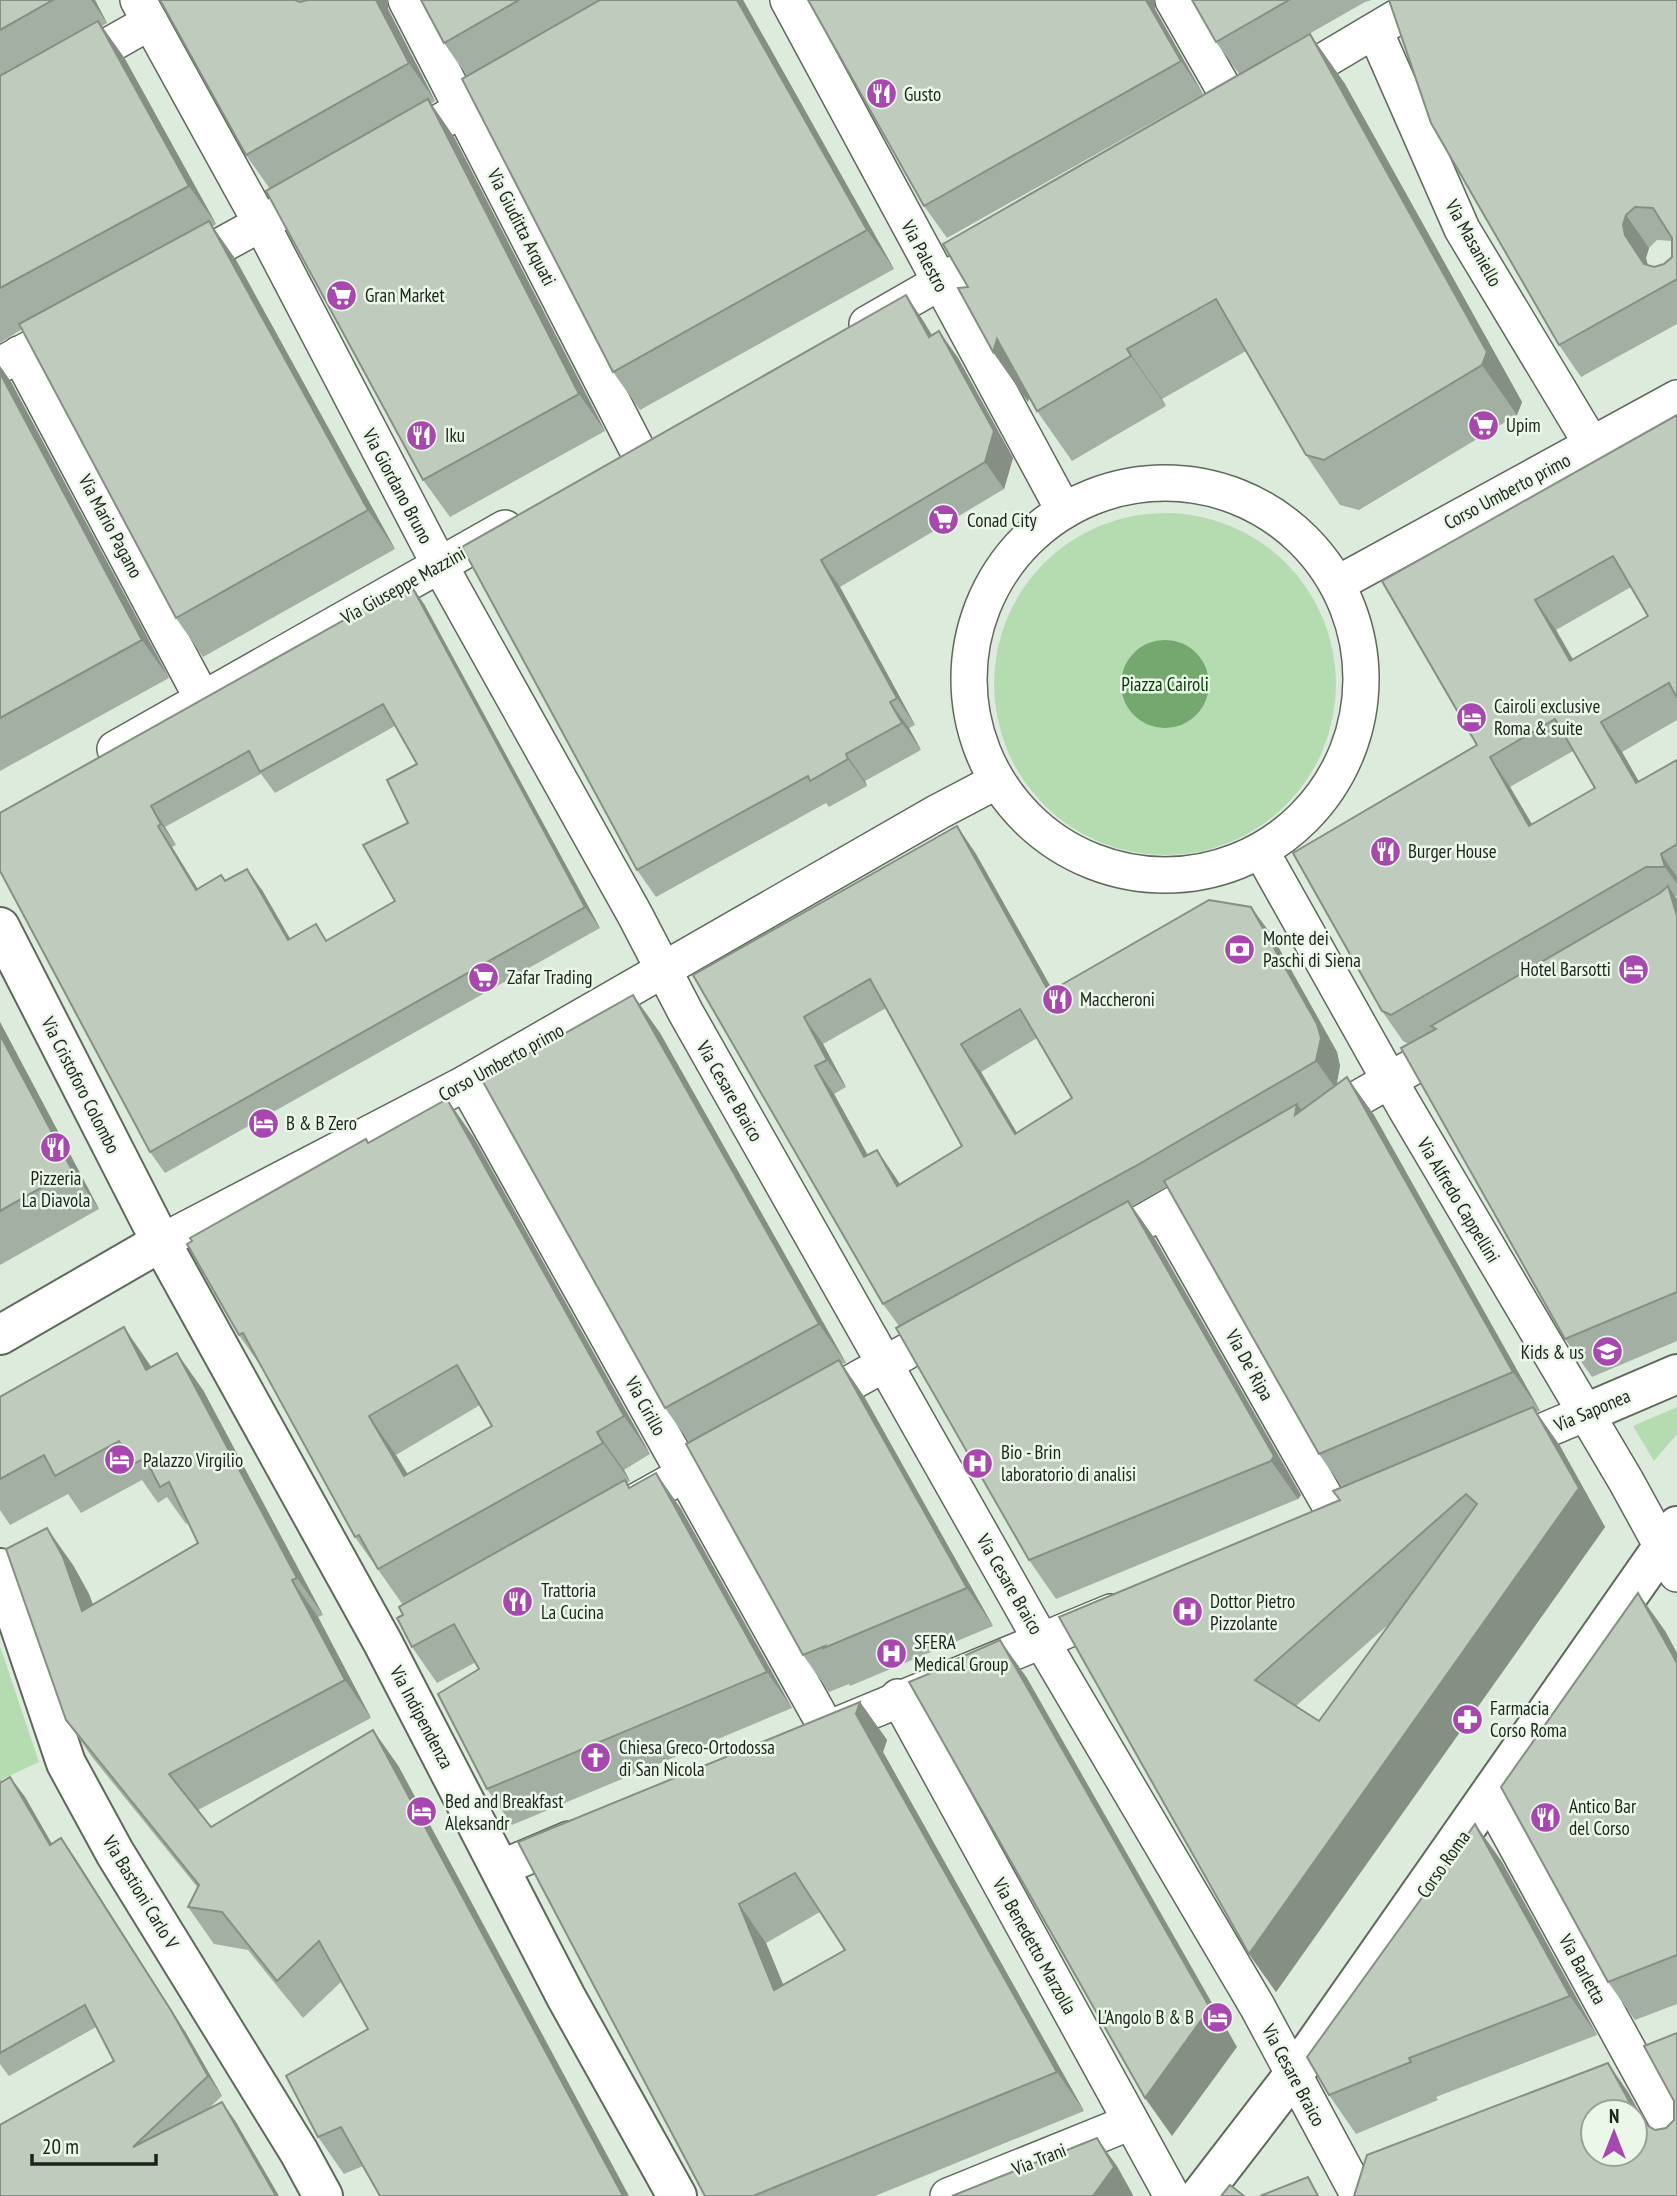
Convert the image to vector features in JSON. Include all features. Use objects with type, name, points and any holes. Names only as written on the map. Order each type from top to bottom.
[{"type":"street","name":"Via Giuditta Arquati","points":[[406,0],[639,453]]},
{"type":"street","name":"Via Palestro","points":[[788,0],[1064,511]]},
{"type":"street","points":[[1173,0],[1225,118],[1386,16],[1426,0]]},
{"type":"street","points":[[0,107],[144,11]]},
{"type":"street","name":"Via Giordano Bruno","points":[[144,11],[261,223],[439,564],[663,970]]},
{"type":"street","name":"Via Masaniello","points":[[1386,16],[1462,229],[1592,445]]},
{"type":"street","points":[[370,161],[546,61]]},
{"type":"street","points":[[152,282],[310,196]]},
{"type":"street","points":[[844,337],[1034,228]]},
{"type":"street","points":[[9,360],[104,309]]},
{"type":"street","name":"Via Mario Pagano","points":[[9,360],[202,698]]},
{"type":"street","name":"Corso Umberto primo","points":[[1337,584],[1677,398]]},
{"type":"street","points":[[1169,484],[1209,488],[1248,501],[1283,523],[1313,550],[1337,584],[1354,630],[1362,680],[1359,713],[1350,746],[1336,776],[1317,803],[1293,828],[1261,851],[1209,870],[1179,875],[1149,875],[1118,869],[1080,855],[1037,828],[998,781],[980,744],[969,698],[972,639],[993,584],[1010,559],[1030,537],[1064,511],[1089,499],[1128,487],[1169,484]]},
{"type":"street","name":"Via Giuseppe Mazzini","points":[[83,768],[202,698],[533,513]]},
{"type":"street","name":"Corso Umberto primo","points":[[0,1335],[162,1242],[466,1083],[938,811],[998,781]]},
{"type":"street","name":"Via Alfredo Cappellini","points":[[1261,851],[1390,1079],[1586,1413],[1672,1549]]},
{"type":"street","name":"Via Cristoforo Colombo","points":[[0,928],[162,1242]]},
{"type":"street","name":"Via Cesare Braico","points":[[663,970],[1041,1640],[1294,2074],[1360,2180]]},
{"type":"street","points":[[1294,1136],[1478,1029]]},
{"type":"street","name":"Via Cirillo","points":[[466,1083],[827,1729]]},
{"type":"street","points":[[1079,1258],[1246,1163]]},
{"type":"street","name":"Via De' Ripa","points":[[1163,1212],[1337,1518]]},
{"type":"street","name":"Via Indipendenza","points":[[162,1242],[395,1637],[501,1868],[566,1997],[677,2196]]},
{"type":"street","points":[[596,1524],[934,1336]]},
{"type":"street","name":"Via Saponea","points":[[1478,1458],[1677,1374]]},
{"type":"street","name":"Corso Roma","points":[[1200,2196],[1294,2074],[1490,1798],[1672,1549]]},
{"type":"street","name":"Via Bastioni Carlo V","points":[[0,1568],[66,1763],[116,1853],[299,2152],[323,2196]]},
{"type":"street","points":[[790,1745],[1146,1597]]},
{"type":"street","name":"Via Benedetto Marzolla","points":[[898,1698],[1172,2196]]},
{"type":"street","name":"Via Barletta","points":[[1490,1798],[1677,2139]]},
{"type":"street","points":[[501,1868],[602,1825]]},
{"type":"street","name":"Via Trani","points":[[948,2196],[1131,2122]]},
{"type":"green space","name":"Piazza Cairoli","points":[[1165,513],[1198,516],[1230,526],[1260,542],[1286,563],[1307,589],[1323,619],[1333,651],[1336,684],[1333,717],[1323,749],[1307,779],[1286,805],[1260,826],[1230,842],[1198,852],[1165,855],[1132,852],[1100,842],[1070,826],[1044,805],[1023,779],[1007,749],[997,717],[994,684],[997,651],[1007,619],[1023,589],[1044,563],[1070,542],[1100,526],[1132,516]]},
{"type":"green space","points":[[1677,1407],[1677,1434],[1654,1461],[1633,1426]]},
{"type":"green space","points":[[0,1646],[39,1762],[0,1780]]},
{"type":"shaded area","points":[[1156,640],[1174,640],[1190,647],[1202,659],[1209,675],[1209,693],[1202,709],[1190,721],[1174,728],[1156,728],[1140,721],[1128,709],[1121,693],[1121,675],[1128,659],[1140,647]]},
{"type":"building","points":[[0,0],[53,0],[0,30]]},
{"type":"building","points":[[160,0],[376,0],[409,63],[246,155]]},
{"type":"building","points":[[421,0],[519,0],[444,43]]},
{"type":"building","points":[[600,0],[737,0],[867,230],[613,372],[462,79]]},
{"type":"building","points":[[808,0],[1146,0],[1181,61],[924,206]]},
{"type":"building","points":[[1192,0],[1289,0],[1216,42]]},
{"type":"building","points":[[1389,0],[1677,0],[1677,279],[1559,345],[1431,123]],"holes":[[[1635,207],[1653,208],[1672,238],[1672,257],[1664,264],[1654,267],[1644,264],[1625,235],[1623,225],[1626,215]]]},
{"type":"building","points":[[98,21],[189,186],[0,288],[0,76]]},
{"type":"building","points":[[1310,34],[1487,352],[1482,365],[1324,460],[1306,455],[1216,299],[1127,349],[1131,356],[1037,411],[997,339],[993,352],[958,288],[968,287],[943,244]]},
{"type":"building","points":[[428,99],[579,394],[423,480],[266,191]]},
{"type":"building","points":[[209,221],[368,510],[176,618],[19,324]]},
{"type":"building","points":[[906,295],[929,337],[939,331],[994,431],[985,462],[821,560],[897,698],[890,702],[902,723],[846,754],[848,759],[810,781],[808,776],[637,870],[462,547]]},
{"type":"building","points":[[0,373],[142,640],[0,718]]},
{"type":"building","points":[[1677,415],[1677,698],[1669,683],[1601,722],[1636,783],[1677,760],[1677,844],[1661,854],[1665,867],[1646,867],[1391,1015],[1382,1011],[1293,853],[1477,745],[1382,581]],"holes":[[[1613,556],[1648,616],[1570,661],[1535,600]],[[1555,719],[1595,788],[1529,826],[1490,757]]]},
{"type":"building","points":[[410,583],[585,907],[150,1152],[0,871],[0,813]],"holes":[[[383,704],[417,764],[387,780],[408,823],[363,845],[395,901],[326,941],[316,924],[288,940],[247,869],[225,881],[221,875],[196,890],[158,826],[161,824],[151,806],[249,751],[260,772]]]},
{"type":"building","points":[[957,826],[1049,992],[1209,900],[1251,907],[1317,1024],[1321,1038],[1316,1061],[1134,1167],[883,1304],[693,975]],"holes":[[[870,979],[962,1146],[897,1186],[877,1150],[864,1157],[815,1066],[827,1060],[804,1017]],[[1020,1009],[1072,1098],[1015,1134],[961,1044]]]},
{"type":"building","points":[[1668,886],[1677,916],[1677,1292],[1565,1339],[1401,1048],[1436,1029],[1431,1026]]},
{"type":"building","points":[[633,995],[819,1324],[665,1408],[482,1080]]},
{"type":"building","points":[[0,1035],[72,1170],[0,1211]]},
{"type":"building","points":[[1347,1077],[1513,1372],[1319,1454],[1164,1181],[1297,1104],[1295,1115]]},
{"type":"building","points":[[447,1099],[624,1416],[597,1432],[603,1443],[378,1569],[359,1535],[355,1537],[243,1333],[239,1335],[187,1244],[192,1241],[190,1238],[366,1139],[368,1143]],"holes":[[[457,1365],[492,1426],[404,1476],[369,1416]]]},
{"type":"building","points":[[1128,1201],[1274,1456],[1271,1461],[1029,1560],[896,1328]]},
{"type":"building","points":[[124,1327],[146,1370],[177,1353],[297,1578],[292,1580],[345,1680],[169,1774],[211,1827],[373,1730],[623,2196],[380,2196],[341,2127],[318,2137],[286,2076],[368,2029],[319,1941],[277,1981],[222,1912],[188,1907],[199,1885],[66,1720],[6,1549],[47,1528],[63,1557],[82,1611],[198,1543],[169,1482],[160,1487],[145,1458],[132,1465],[119,1441],[55,1476],[44,1455],[0,1479],[0,1397]]},
{"type":"building","points":[[839,1360],[967,1588],[803,1655],[686,1444]]},
{"type":"building","points":[[1533,1407],[1579,1488],[1249,1954],[1059,1617],[1340,1500],[1333,1491]],"holes":[[[1466,1494],[1477,1504],[1319,1721],[1255,1680]]]},
{"type":"building","points":[[656,1473],[767,1672],[487,1789],[438,1694],[479,1669],[454,1624],[412,1647],[397,1618],[403,1615],[399,1607],[625,1480],[629,1488]]},
{"type":"building","points":[[1638,1593],[1677,1663],[1677,1955],[1608,1982],[1501,1787]]},
{"type":"building","points":[[1000,1640],[1210,2008],[1145,2098],[909,1682]]},
{"type":"building","points":[[860,1702],[856,1714],[1057,2072],[753,2196],[705,2196],[518,1842]],"holes":[[[795,1873],[845,1950],[774,1990],[739,1904]]]},
{"type":"building","points":[[10,1777],[50,1845],[61,1838],[172,2012],[208,2076],[133,2147],[222,2102],[276,2196],[0,2196],[0,2125],[114,2061],[85,2005],[0,2053],[0,1783]]},
{"type":"building","points":[[1475,1824],[1570,1996],[1409,2058],[1411,2062],[1329,2095],[1307,2057]]},
{"type":"building","points":[[1677,2033],[1677,2196],[1354,2196],[1367,2155],[1608,2063],[1627,2098],[1579,2098],[1579,2168],[1649,2168],[1649,2126],[1655,2130],[1666,2128],[1674,2120],[1674,2101],[1644,2046]]},
{"type":"building","points":[[1097,2138],[1114,2167],[1093,2196],[952,2196]]},
{"type":"building","points":[[1308,2177],[1318,2196],[1260,2196]]},
{"type":"building","points":[[1230,2185],[1244,2196],[1221,2196]]},
{"type":"place","name":"Gusto","points":[[881,94]]},
{"type":"place","name":"Gran Market","points":[[342,295]]},
{"type":"place","name":"Upim","points":[[1483,425]]},
{"type":"place","name":"Iku","points":[[422,435]]},
{"type":"place","name":"Conad City","points":[[944,520]]},
{"type":"place","name":"Cairoli exclusive Roma & suite","points":[[1471,717]]},
{"type":"place","name":"Burger House","points":[[1385,851]]},
{"type":"place","name":"Monte dei Paschi di Siena","points":[[1240,949]]},
{"type":"place","name":"Hotel Barsotti","points":[[1634,969]]},
{"type":"place","name":"Zafar Trading","points":[[484,977]]},
{"type":"place","name":"Maccheroni","points":[[1057,999]]},
{"type":"place","name":"B & B Zero","points":[[263,1123]]},
{"type":"place","name":"Pizzeria La Diavola","points":[[56,1147]]},
{"type":"place","name":"Kids & us","points":[[1607,1352]]},
{"type":"place","name":"Palazzo Virgilio","points":[[120,1460]]},
{"type":"place","name":"Bio - Brin laboratorio di analisi","points":[[978,1463]]},
{"type":"place","name":"Trattoria La Cucina","points":[[518,1601]]},
{"type":"place","name":"Dottor Pietro Pizzolante","points":[[1187,1612]]},
{"type":"place","name":"SFERA Medical Group","points":[[891,1653]]},
{"type":"place","name":"Farmacia Corso Roma","points":[[1467,1719]]},
{"type":"place","name":"Chiesa Greco-Ortodossa di San Nicola","points":[[596,1758]]},
{"type":"place","name":"Bed and Breakfast Aleksandr","points":[[422,1812]]},
{"type":"place","name":"Antico Bar del Corso","points":[[1546,1817]]},
{"type":"place","name":"L'Angolo B & B","points":[[1217,2017]]}]
